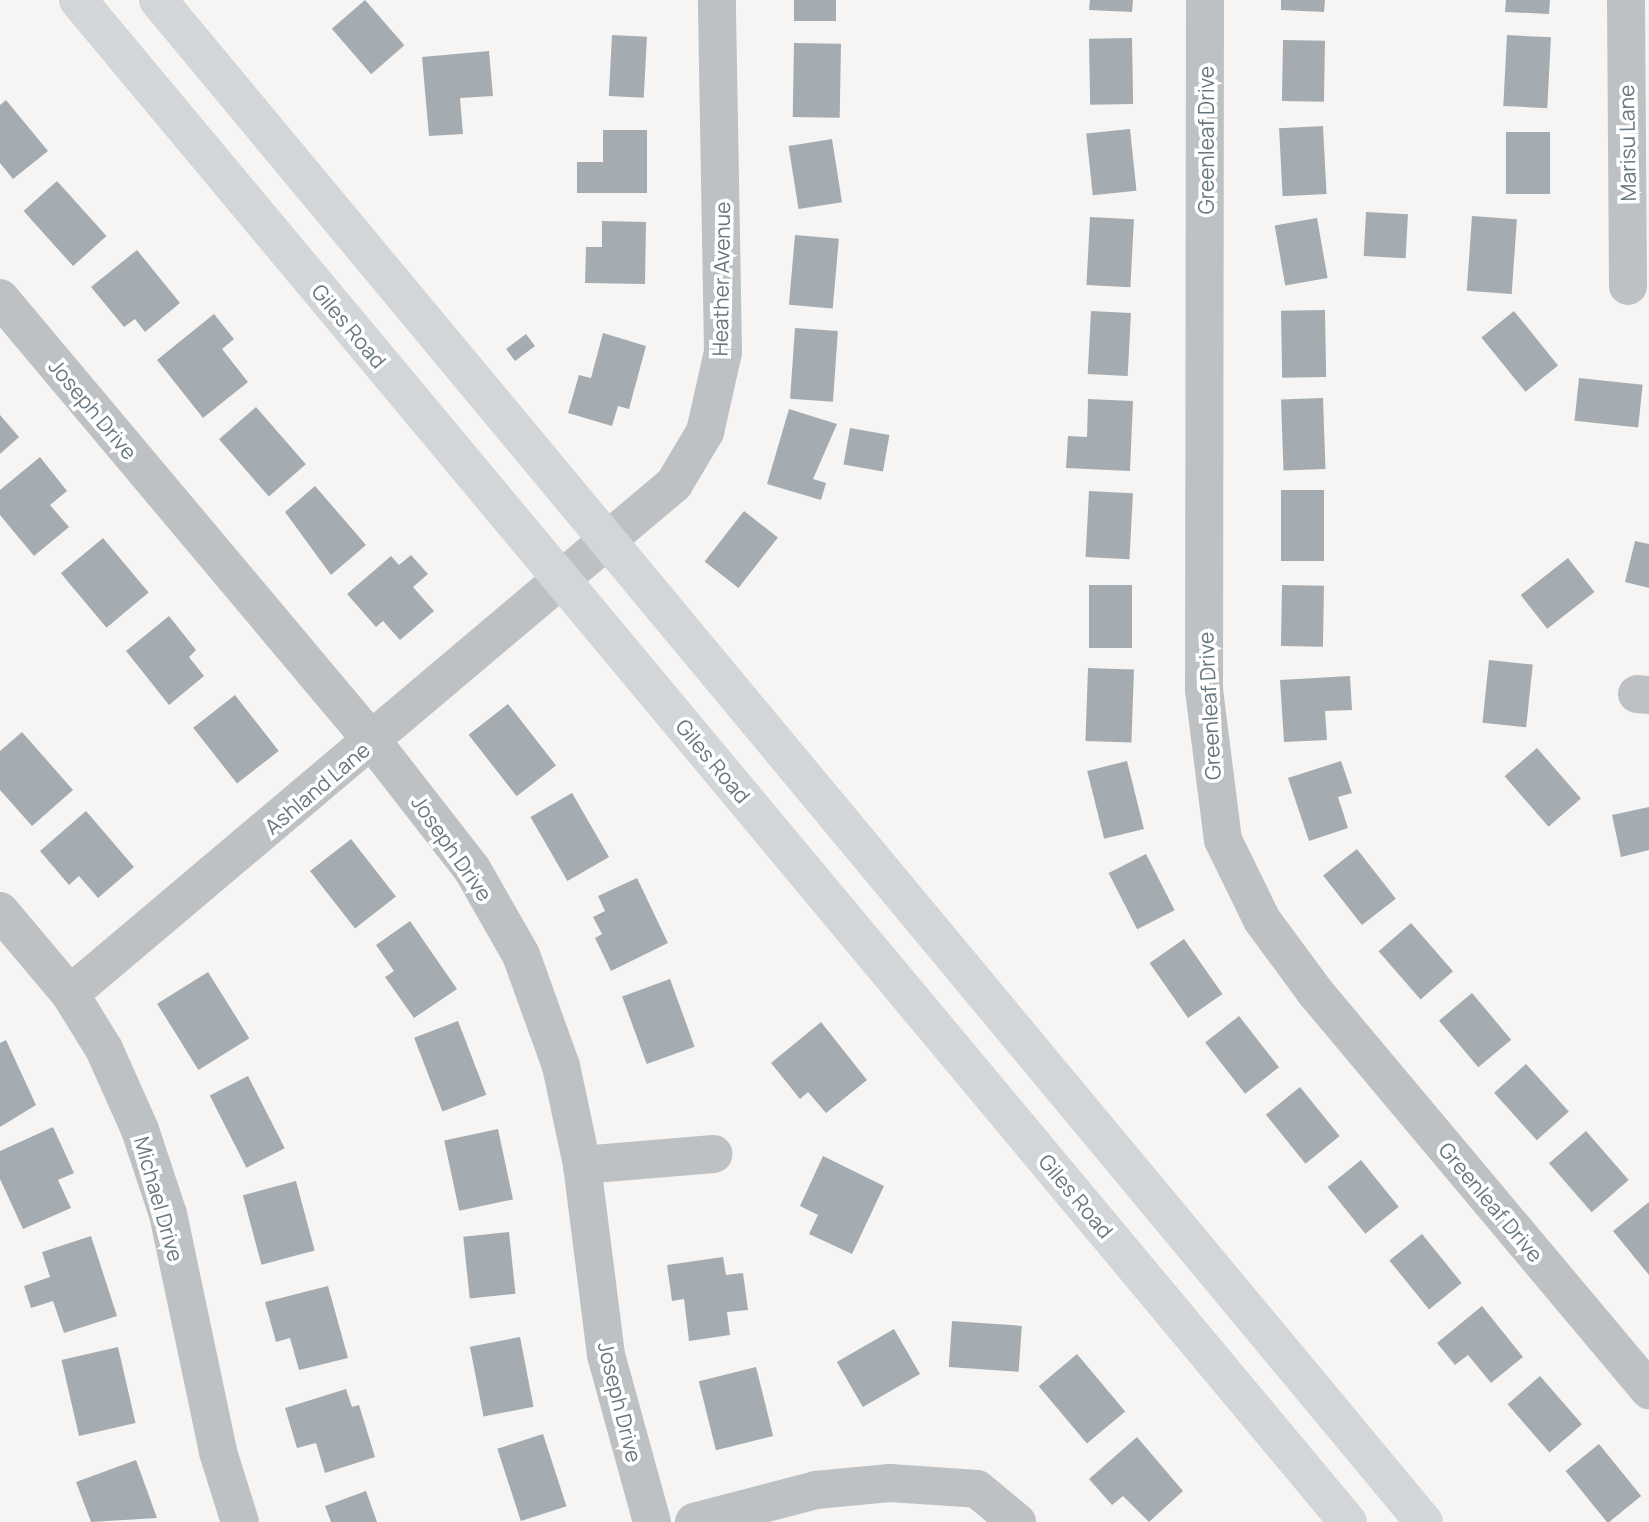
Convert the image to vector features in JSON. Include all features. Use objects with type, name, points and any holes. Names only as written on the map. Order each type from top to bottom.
[{"type":"main road","name":"Giles Road","points":[[78,0],[1348,1522]]},
{"type":"main road","points":[[158,0],[1424,1522]]},
{"type":"street","name":"Heather Avenue","points":[[562,580],[674,484],[705,432],[723,352],[717,0]]},
{"type":"street","name":"Greenleaf Drive","points":[[1205,0],[1204,690],[1223,840],[1262,920],[1315,992],[1649,1390]]},
{"type":"street","name":"Marisu Lane","points":[[1626,0],[1628,286]]},
{"type":"street","name":"Joseph Drive","points":[[0,298],[373,742],[472,869],[521,955],[561,1066],[582,1166],[606,1354],[652,1522]]},
{"type":"street","name":"Ashland Lane","points":[[70,994],[373,742],[562,580]]},
{"type":"street","name":"Michael Drive","points":[[0,911],[70,994],[109,1060],[168,1214],[218,1452],[240,1522]]},
{"type":"street","points":[[582,1166],[715,1154]]},
{"type":"street","points":[[694,1522],[816,1490],[890,1483],[976,1489],[1017,1522]]},
{"type":"building","points":[[365,0],[404,45],[371,74],[332,29]]},
{"type":"building","points":[[794,0],[836,0],[836,21],[794,21]]},
{"type":"building","points":[[1090,0],[1133,0],[1132,12],[1089,10]]},
{"type":"building","points":[[1281,0],[1325,0],[1324,12],[1281,10]]},
{"type":"building","points":[[1506,0],[1550,0],[1549,14],[1505,12]]},
{"type":"building","points":[[612,35],[647,37],[644,98],[609,96]]},
{"type":"building","points":[[1507,35],[1551,37],[1547,108],[1503,106]]},
{"type":"building","points":[[1132,38],[1133,104],[1090,105],[1089,39]]},
{"type":"building","points":[[1283,40],[1325,41],[1324,102],[1282,101]]},
{"type":"building","points":[[794,43],[841,44],[840,118],[793,117]]},
{"type":"building","points":[[489,51],[493,96],[460,98],[463,134],[429,136],[422,57]]},
{"type":"building","points":[[6,100],[48,151],[13,179],[0,163],[0,105]]},
{"type":"building","points":[[1323,126],[1327,194],[1283,196],[1279,128]]},
{"type":"building","points":[[1130,129],[1136,191],[1093,195],[1086,134]]},
{"type":"building","points":[[603,130],[647,130],[647,193],[577,193],[577,162],[603,162]]},
{"type":"building","points":[[1506,132],[1550,132],[1550,194],[1506,194]]},
{"type":"building","points":[[832,139],[842,202],[799,209],[789,146]]},
{"type":"building","points":[[57,181],[107,236],[73,266],[24,211]]},
{"type":"building","points":[[1366,212],[1408,214],[1406,258],[1364,256]]},
{"type":"building","points":[[1472,216],[1517,219],[1512,294],[1467,291]]},
{"type":"building","points":[[1090,217],[1134,219],[1130,287],[1086,285]]},
{"type":"building","points":[[1317,218],[1328,278],[1285,286],[1275,225]]},
{"type":"building","points":[[602,221],[646,222],[645,284],[585,283],[586,247],[602,247]]},
{"type":"building","points":[[795,235],[839,239],[833,309],[789,305]]},
{"type":"building","points":[[137,250],[180,303],[145,332],[135,319],[124,327],[91,287]]},
{"type":"building","points":[[1325,310],[1326,377],[1282,378],[1281,311]]},
{"type":"building","points":[[1091,311],[1131,313],[1128,376],[1088,374]]},
{"type":"building","points":[[1514,311],[1558,365],[1525,392],[1481,337]]},
{"type":"building","points":[[214,314],[234,339],[222,349],[248,382],[203,418],[157,360]]},
{"type":"building","points":[[795,328],[838,331],[833,402],[790,399]]},
{"type":"building","points":[[603,333],[646,346],[629,409],[618,406],[612,426],[568,413],[579,375],[591,378]]},
{"type":"building","points":[[526,334],[535,346],[515,361],[506,349]]},
{"type":"building","points":[[1579,378],[1643,385],[1638,427],[1575,421]]},
{"type":"building","points":[[1323,398],[1325,469],[1284,470],[1281,399]]},
{"type":"building","points":[[1088,399],[1133,401],[1130,471],[1066,468],[1068,436],[1087,437]]},
{"type":"building","points":[[256,407],[306,464],[269,497],[219,439]]},
{"type":"building","points":[[789,409],[837,424],[813,479],[826,483],[821,500],[767,484]]},
{"type":"building","points":[[0,415],[19,437],[0,454]]},
{"type":"building","points":[[850,428],[889,435],[883,471],[844,464]]},
{"type":"building","points":[[40,457],[67,491],[50,505],[69,527],[34,556],[0,515],[0,490]]},
{"type":"building","points":[[315,486],[366,545],[331,575],[285,512]]},
{"type":"building","points":[[1281,490],[1324,490],[1324,561],[1281,561]]},
{"type":"building","points":[[1089,491],[1133,493],[1129,559],[1086,557]]},
{"type":"building","points":[[744,511],[778,537],[738,588],[705,561]]},
{"type":"building","points":[[103,538],[149,592],[107,628],[61,573]]},
{"type":"building","points":[[1635,541],[1649,544],[1649,588],[1625,582]]},
{"type":"building","points":[[411,555],[428,574],[413,587],[434,611],[400,640],[383,621],[376,627],[347,594],[391,556],[399,565]]},
{"type":"building","points":[[1568,558],[1594,592],[1547,629],[1521,595]]},
{"type":"building","points":[[1089,585],[1132,585],[1132,648],[1089,648]]},
{"type":"building","points":[[1282,585],[1324,586],[1323,647],[1281,646]]},
{"type":"building","points":[[169,616],[196,650],[189,657],[204,676],[169,705],[126,651]]},
{"type":"building","points":[[1489,660],[1533,665],[1526,727],[1482,723]]},
{"type":"building","points":[[1088,668],[1134,670],[1131,743],[1085,741]]},
{"type":"building","points":[[1350,676],[1352,710],[1325,711],[1327,740],[1284,742],[1280,680]]},
{"type":"building","points":[[235,695],[279,751],[237,784],[193,728]]},
{"type":"building","points":[[508,704],[556,765],[517,796],[469,735]]},
{"type":"building","points":[[22,732],[73,790],[32,826],[0,790],[0,751]]},
{"type":"building","points":[[1537,748],[1581,799],[1549,827],[1505,776]]},
{"type":"building","points":[[1127,761],[1144,829],[1104,839],[1087,771]]},
{"type":"building","points":[[1341,761],[1352,793],[1338,797],[1348,828],[1309,841],[1288,778]]},
{"type":"building","points":[[572,793],[609,857],[567,881],[530,817]]},
{"type":"building","points":[[1649,807],[1649,850],[1621,857],[1612,815]]},
{"type":"building","points":[[86,811],[134,867],[98,898],[79,876],[69,885],[40,851]]},
{"type":"building","points":[[351,839],[396,897],[355,929],[310,871]]},
{"type":"building","points":[[1357,849],[1396,899],[1362,925],[1323,875]]},
{"type":"building","points":[[1146,854],[1175,910],[1137,929],[1109,873]]},
{"type":"building","points":[[637,878],[668,943],[611,971],[595,938],[602,934],[593,917],[605,911],[598,896]]},
{"type":"building","points":[[410,921],[457,989],[414,1018],[385,977],[394,971],[376,945]]},
{"type":"building","points":[[1411,923],[1453,971],[1421,1000],[1379,951]]},
{"type":"building","points":[[1184,939],[1222,994],[1188,1018],[1150,963]]},
{"type":"building","points":[[208,972],[249,1038],[198,1070],[157,1004]]},
{"type":"building","points":[[670,979],[695,1047],[647,1064],[622,996]]},
{"type":"building","points":[[1472,993],[1511,1040],[1478,1067],[1439,1021]]},
{"type":"building","points":[[1239,1016],[1279,1067],[1245,1094],[1205,1042]]},
{"type":"building","points":[[458,1021],[486,1095],[442,1112],[414,1038]]},
{"type":"building","points":[[821,1022],[867,1080],[826,1113],[808,1092],[800,1099],[771,1063]]},
{"type":"building","points":[[6,1040],[36,1105],[0,1127],[0,1043]]},
{"type":"building","points":[[1526,1064],[1569,1112],[1537,1140],[1494,1093]]},
{"type":"building","points":[[248,1076],[285,1148],[246,1168],[210,1096]]},
{"type":"building","points":[[1300,1087],[1340,1136],[1305,1164],[1266,1115]]},
{"type":"building","points":[[53,1127],[74,1173],[58,1180],[71,1208],[23,1229],[0,1179],[0,1151]]},
{"type":"building","points":[[498,1129],[513,1199],[459,1211],[444,1140]]},
{"type":"building","points":[[1586,1131],[1629,1180],[1592,1212],[1549,1163]]},
{"type":"building","points":[[823,1156],[884,1186],[852,1254],[809,1234],[818,1215],[800,1206]]},
{"type":"building","points":[[1361,1160],[1399,1207],[1365,1234],[1328,1187]]},
{"type":"building","points":[[296,1181],[315,1251],[262,1265],[243,1195]]},
{"type":"building","points":[[1649,1202],[1649,1275],[1613,1231]]},
{"type":"building","points":[[509,1232],[515,1294],[470,1298],[463,1237]]},
{"type":"building","points":[[1422,1234],[1462,1283],[1429,1309],[1389,1260]]},
{"type":"building","points":[[91,1236],[117,1316],[64,1333],[53,1301],[31,1308],[24,1286],[50,1277],[42,1252]]},
{"type":"building","points":[[723,1257],[726,1275],[743,1273],[748,1310],[727,1312],[730,1335],[689,1341],[684,1299],[672,1301],[667,1265]]},
{"type":"building","points":[[328,1286],[348,1358],[299,1370],[290,1338],[276,1342],[265,1302]]},
{"type":"building","points":[[1482,1306],[1523,1357],[1491,1383],[1468,1355],[1455,1365],[1437,1343]]},
{"type":"building","points":[[952,1321],[1022,1326],[1019,1372],[949,1367]]},
{"type":"building","points":[[894,1329],[920,1374],[863,1407],[837,1362]]},
{"type":"building","points":[[520,1337],[534,1407],[483,1416],[470,1347]]},
{"type":"building","points":[[118,1347],[136,1423],[79,1436],[61,1360]]},
{"type":"building","points":[[1077,1354],[1125,1411],[1087,1444],[1039,1386]]},
{"type":"building","points":[[756,1367],[773,1436],[716,1450],[699,1381]]},
{"type":"building","points":[[1540,1376],[1582,1424],[1550,1453],[1508,1404]]},
{"type":"building","points":[[346,1389],[352,1407],[359,1405],[375,1457],[325,1473],[316,1443],[297,1448],[285,1408]]},
{"type":"building","points":[[543,1434],[566,1506],[521,1521],[497,1449]]},
{"type":"building","points":[[1137,1437],[1183,1491],[1149,1522],[1123,1496],[1112,1505],[1089,1479]]},
{"type":"building","points":[[1599,1444],[1641,1496],[1607,1522],[1566,1471]]},
{"type":"building","points":[[136,1460],[157,1518],[91,1522],[76,1482]]},
{"type":"building","points":[[366,1491],[377,1522],[331,1522],[325,1506]]}]
